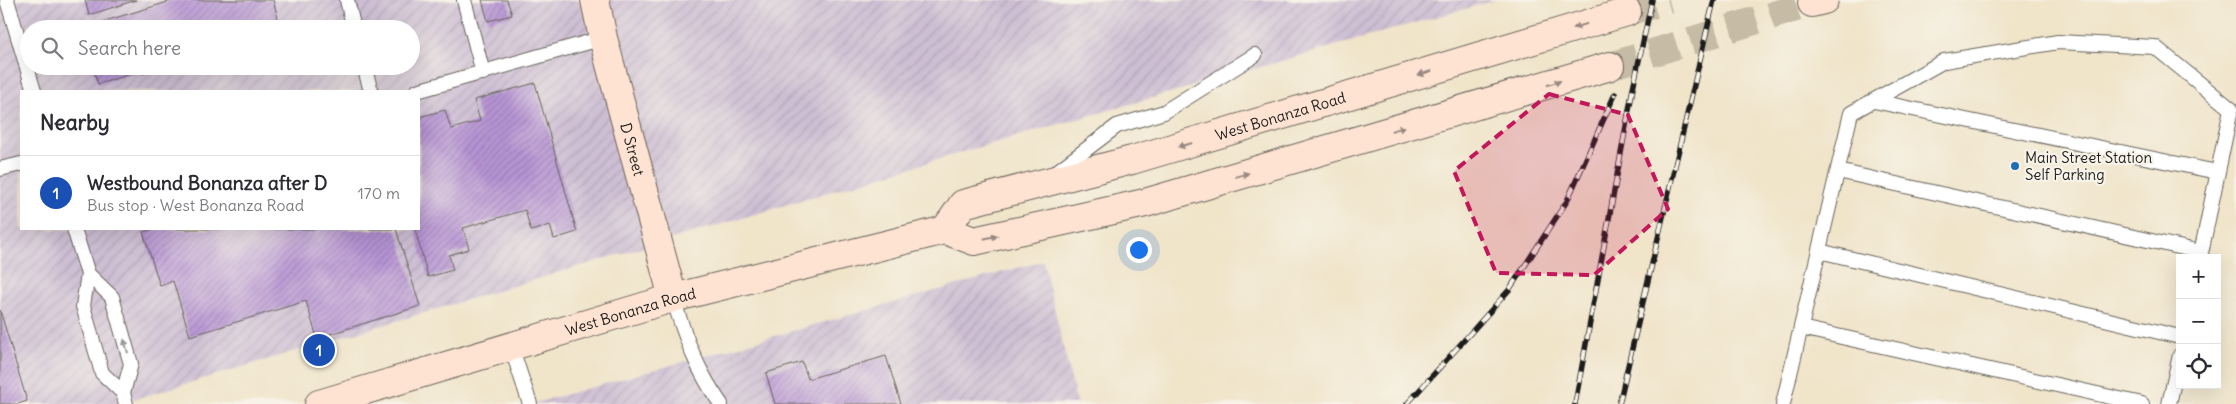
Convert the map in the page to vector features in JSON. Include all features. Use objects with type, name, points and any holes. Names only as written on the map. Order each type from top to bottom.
[{"type":"main road","name":"D Street","points":[[595,0],[603,38],[673,298]]},
{"type":"main road","name":"West Bonanza Road","points":[[319,404],[673,298],[945,230],[963,204],[1183,145],[1627,12]]},
{"type":"main road","points":[[945,230],[974,241],[1145,203],[1610,66]]},
{"type":"lane","points":[[7,0],[20,44]]},
{"type":"lane","points":[[347,0],[352,20]]},
{"type":"lane","points":[[464,0],[483,73]]},
{"type":"lane","points":[[420,90],[603,38]]},
{"type":"lane","points":[[1783,404],[1851,113],[1944,60],[2058,42],[2154,47],[2231,109],[2200,254]]},
{"type":"lane","points":[[1040,184],[1117,126],[1164,112],[1255,55]]},
{"type":"lane","points":[[29,75],[34,90]]},
{"type":"lane","points":[[366,75],[370,90]]},
{"type":"lane","points":[[1874,100],[2217,172]]},
{"type":"lane","points":[[0,169],[20,164]]},
{"type":"lane","points":[[1838,171],[2196,254]]},
{"type":"lane","points":[[74,230],[88,274],[83,306],[102,373],[124,398]]},
{"type":"lane","points":[[1819,251],[2176,336]]},
{"type":"lane","points":[[88,274],[112,297],[131,364],[124,398]]},
{"type":"lane","points":[[673,298],[688,346],[711,390],[721,404]]},
{"type":"lane","points":[[1801,328],[2142,404]]},
{"type":"lane","points":[[512,346],[530,404]]},
{"type":"lane","points":[[2169,404],[2176,373]]},
{"type":"highlighted area","points":[[1549,94],[1628,115],[1668,209],[1594,275],[1496,273],[1454,171]]},
{"type":"shaded area","points":[[0,0],[1496,0],[983,146],[118,404],[0,404]]},
{"type":"shaded area","points":[[1043,261],[1077,404],[532,404]]},
{"type":"building","points":[[85,0],[136,0],[89,15]]},
{"type":"building","points":[[175,0],[273,0],[279,20],[247,19],[108,20]]},
{"type":"building","points":[[482,0],[507,0],[512,15],[488,21]]},
{"type":"building","points":[[95,75],[128,75],[98,84]]},
{"type":"building","points":[[535,83],[577,232],[554,239],[550,225],[531,231],[525,210],[463,228],[469,249],[449,255],[453,270],[428,277],[415,230],[420,230],[420,117],[445,110],[451,129],[480,121],[474,100]]},
{"type":"building","points":[[150,230],[396,230],[420,306],[317,338],[306,301],[190,336],[173,281],[160,286],[143,232]]},
{"type":"building","points":[[0,310],[27,401],[18,404],[0,404]]},
{"type":"building","points":[[886,356],[901,404],[775,404],[766,373],[802,362],[808,379]]},
{"type":"tunnel","points":[[1627,12],[1669,0]]},
{"type":"tunnel","points":[[1610,66],[1812,3]]},
{"type":"railway","points":[[1575,404],[1633,88],[1652,0]]},
{"type":"railway","points":[[1619,404],[1714,0]]},
{"type":"railway","points":[[1407,404],[1509,290],[1567,201],[1615,94]]},
{"type":"place","name":"Main Street Station Self Parking","points":[[2015,166]]},
{"type":"place","name":"Westbound Bonanza after D","points":[[319,350]]}]
